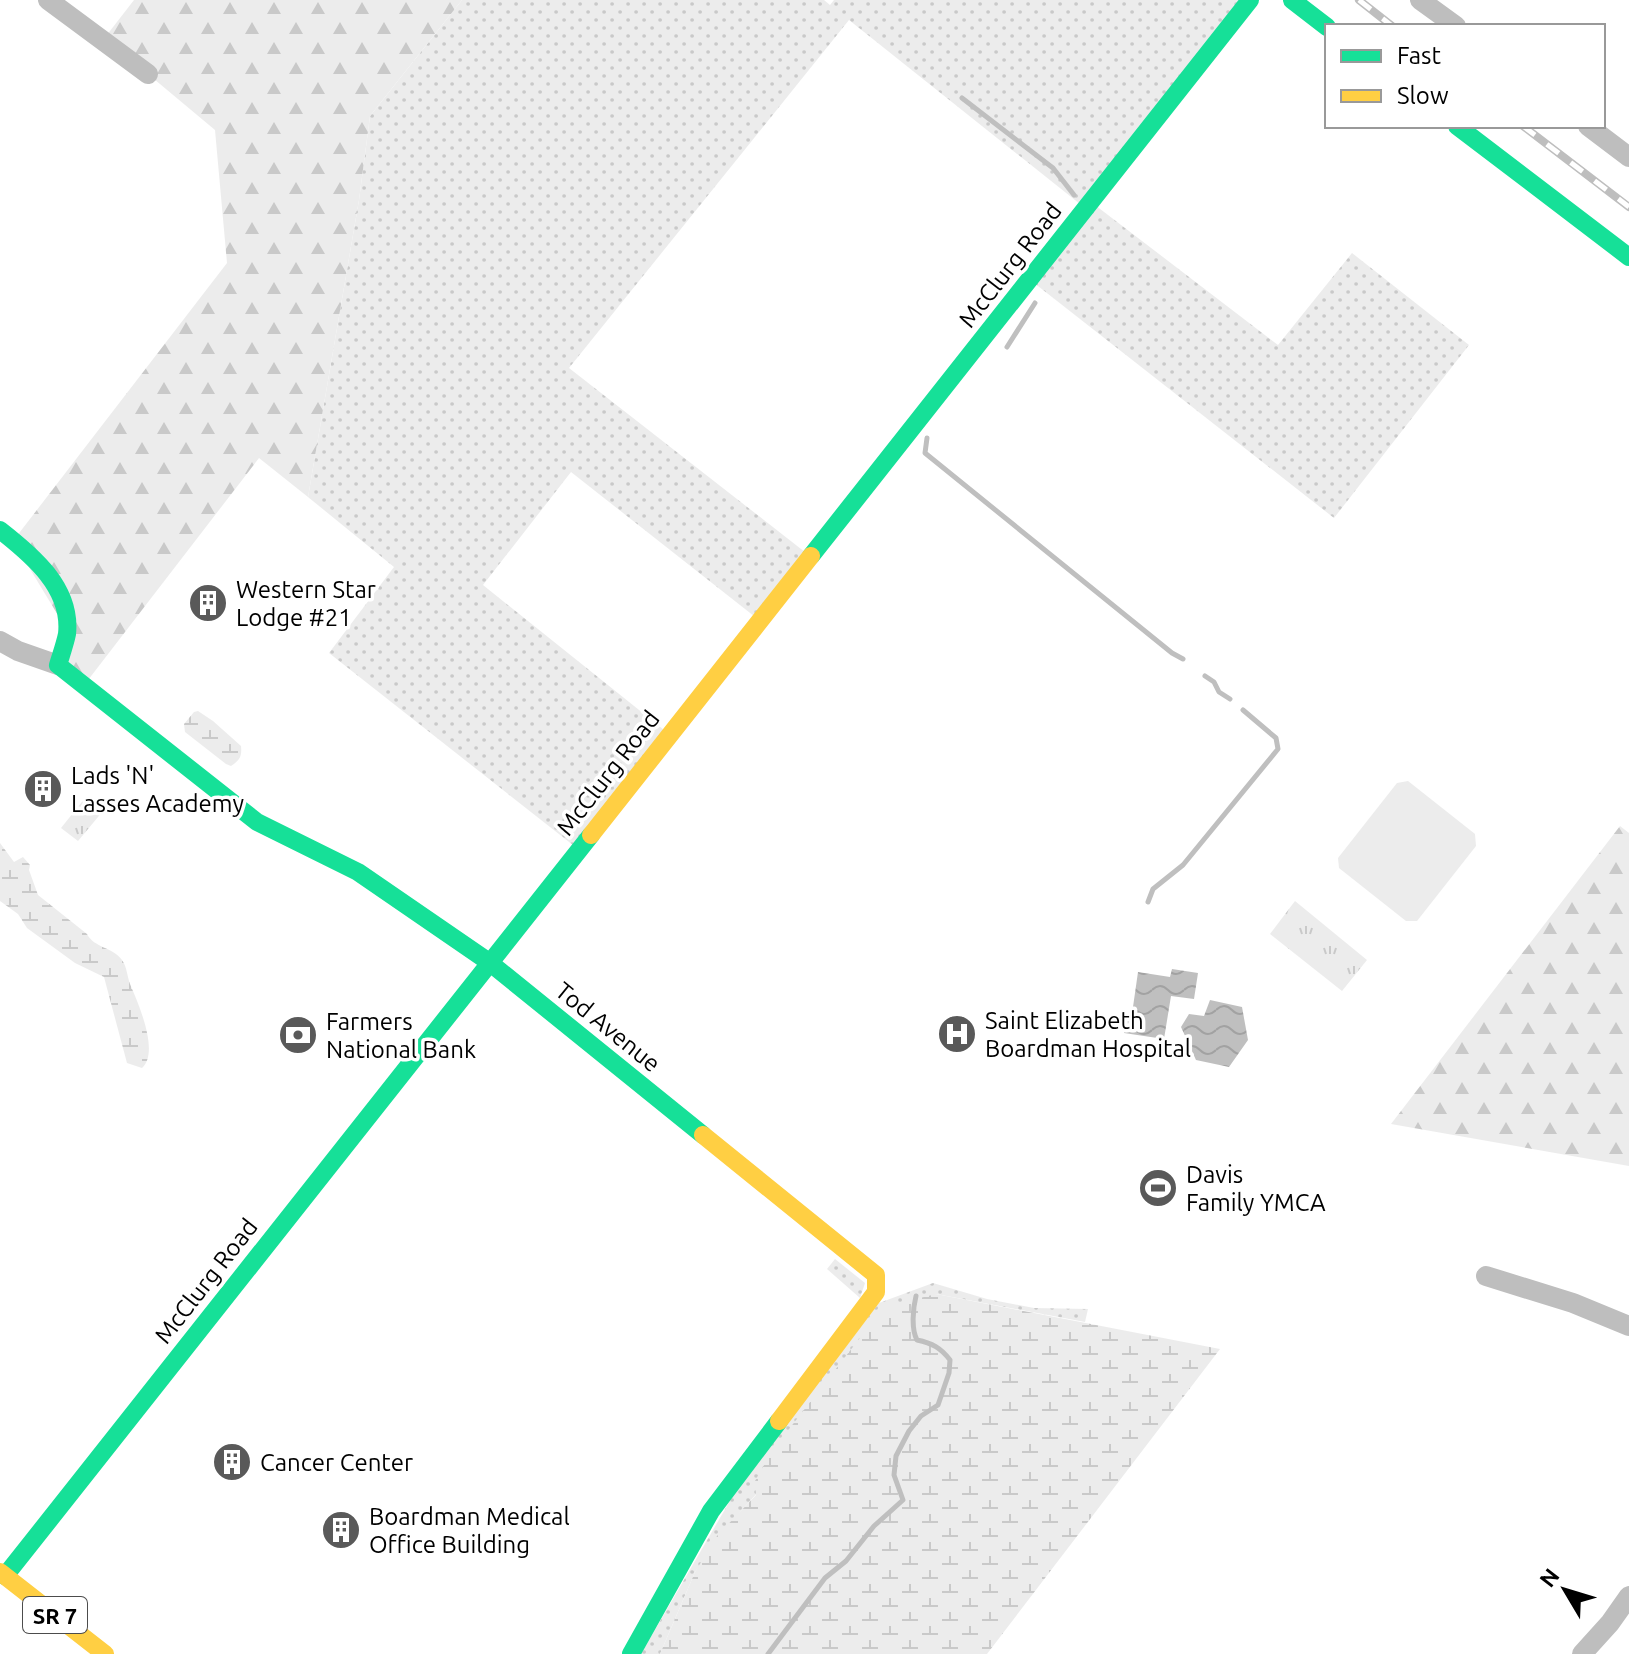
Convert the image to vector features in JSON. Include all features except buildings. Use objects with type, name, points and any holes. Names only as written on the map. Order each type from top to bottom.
[{"type":"street","points":[[48,0],[148,74]]},
{"type":"street","name":"McClurg Road","points":[[2,1574],[1250,0]]},
{"type":"street","points":[[1292,0],[1325,25]]},
{"type":"street","points":[[1420,0],[1453,24]]},
{"type":"street","points":[[1460,128],[1629,257]]},
{"type":"street","points":[[1591,128],[1629,157]]},
{"type":"street","points":[[0,530],[45,569],[58,593],[67,630],[58,665],[0,641]]},
{"type":"street","name":"Tod Avenue","points":[[58,665],[257,822],[358,872],[489,962],[876,1275],[876,1292],[711,1511],[631,1654]]},
{"type":"street","points":[[1486,1276],[1573,1303],[1629,1326]]},
{"type":"street","name":"SR 7","points":[[2,1574],[105,1654]]},
{"type":"street","points":[[1582,1654],[1629,1596]]},
{"type":"green space","points":[[134,0],[462,0],[370,116],[359,200],[308,497],[259,458],[85,684],[58,665],[67,630],[13,541],[227,263],[215,130],[103,40]]},
{"type":"green space","points":[[462,0],[824,0],[830,5],[834,0],[1250,0],[1091,202],[1278,345],[1352,253],[1469,345],[1334,518],[1029,279],[1085,208],[849,20],[569,368],[810,556],[759,620],[571,472],[483,585],[669,734],[578,849],[329,653],[394,567],[308,497],[359,200],[370,116]]},
{"type":"green space","points":[[198,711],[241,746],[240,758],[231,766],[185,732],[184,724]]},
{"type":"green space","points":[[1408,781],[1475,834],[1476,846],[1417,921],[1406,921],[1339,868],[1338,858],[1397,783]]},
{"type":"green space","points":[[85,798],[103,811],[78,841],[61,828]]},
{"type":"green space","points":[[1620,826],[1629,833],[1629,1166],[1391,1124]]},
{"type":"green space","points":[[0,843],[14,862],[23,857],[30,865],[38,895],[90,939],[122,960],[148,1039],[147,1061],[142,1068],[127,1063],[104,977],[75,963],[27,928],[18,914],[0,901]]},
{"type":"green space","points":[[1295,901],[1367,960],[1342,991],[1270,934]]},
{"type":"green space","points":[[835,1259],[865,1283],[860,1298],[827,1269]]},
{"type":"green space","points":[[933,1283],[987,1299],[1034,1308],[1088,1309],[1085,1322],[936,1294],[741,1511],[695,1572],[660,1654],[641,1654],[742,1480],[879,1303]]},
{"type":"green space","points":[[936,1294],[1220,1349],[987,1654],[660,1654],[695,1572],[717,1536],[756,1495],[755,1481],[772,1451],[884,1307]]},
{"type":"water","points":[[1172,969],[1198,973],[1194,999],[1171,996],[1164,1039],[1124,1033],[1126,1021],[1131,1021],[1138,972],[1170,977]]},
{"type":"water","points":[[1210,1000],[1242,1007],[1248,1040],[1229,1067],[1196,1060],[1181,1027],[1189,1014],[1204,1016]]},
{"type":"waterway","points":[[962,98],[1053,168],[1074,195]]},
{"type":"waterway","points":[[1007,347],[1035,303]]},
{"type":"waterway","points":[[927,438],[925,453],[1183,659]]},
{"type":"waterway","points":[[1205,676],[1230,699]]},
{"type":"waterway","points":[[1148,902],[1153,889],[1183,865],[1278,749],[1276,738],[1243,710]]},
{"type":"waterway","points":[[768,1654],[825,1578],[846,1561],[874,1526],[903,1500],[894,1475],[896,1456],[921,1416],[938,1405],[950,1360],[936,1347],[917,1340],[913,1324],[916,1296]]},
{"type":"railway","points":[[1359,0],[1389,24]]},
{"type":"railway","points":[[1526,128],[1629,207]]},
{"type":"traffic: fast","points":[[811,556],[1250,0]]},
{"type":"traffic: fast","points":[[1292,0],[1325,25]]},
{"type":"traffic: fast","points":[[1460,128],[1629,257]]},
{"type":"traffic: fast","points":[[0,530],[37,562],[63,602],[67,634],[58,665],[257,822],[358,872],[489,962],[703,1135]]},
{"type":"traffic: fast","points":[[5,1576],[591,835]]},
{"type":"traffic: fast","points":[[631,1654],[711,1511],[779,1421]]},
{"type":"traffic: slow","points":[[591,835],[811,556]]},
{"type":"traffic: slow","points":[[703,1135],[876,1275],[876,1292],[779,1421]]},
{"type":"traffic: slow","points":[[0,1572],[105,1654]]},
{"type":"place","name":"Western Star Lodge #21","points":[[208,603]]},
{"type":"place","name":"Lads 'N' Lasses Academy","points":[[43,789]]},
{"type":"place","name":"Saint Elizabeth Boardman Hospital","points":[[957,1034]]},
{"type":"place","name":"Farmers National Bank","points":[[298,1035]]},
{"type":"place","name":"Davis Family YMCA","points":[[1158,1188]]},
{"type":"place","name":"Cancer Center","points":[[232,1462]]},
{"type":"place","name":"Boardman Medical Office Building","points":[[341,1530]]}]
